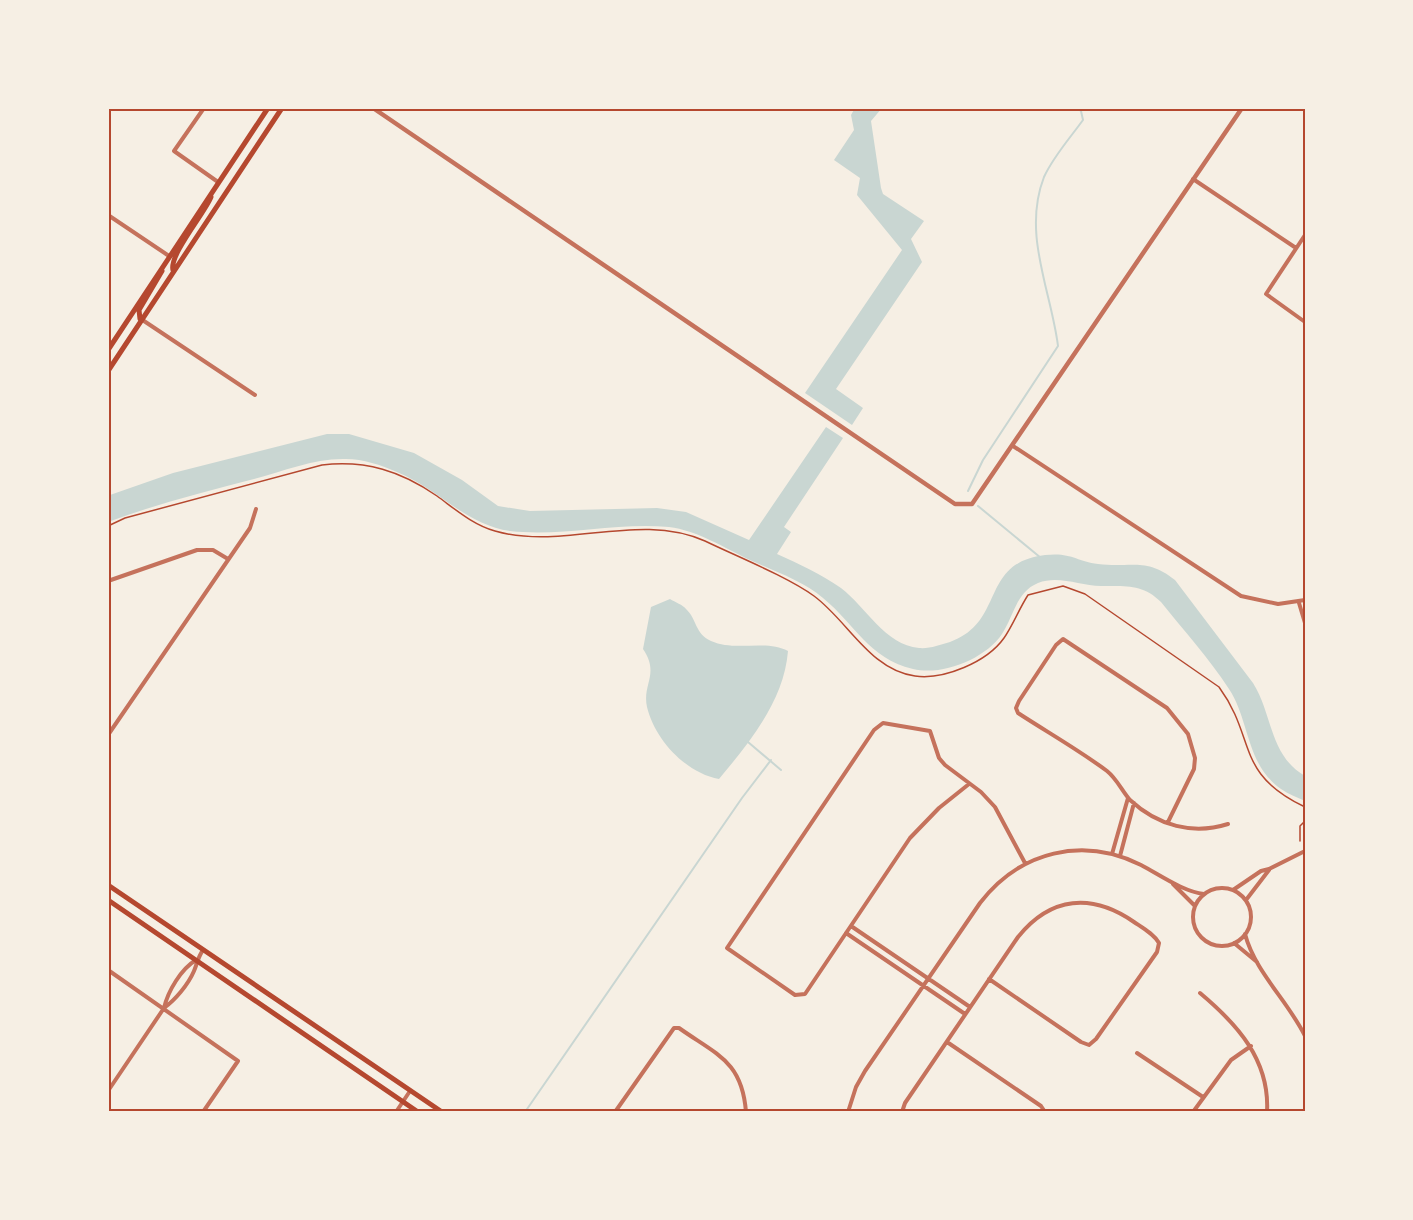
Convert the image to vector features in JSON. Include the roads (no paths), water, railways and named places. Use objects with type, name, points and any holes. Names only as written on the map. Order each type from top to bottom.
[{"type":"main road","points":[[108,350],[268,108]]},
{"type":"main road","points":[[108,371],[282,108]]},
{"type":"main road","points":[[173,270],[174,258],[204,213],[218,182]]},
{"type":"main road","points":[[141,319],[139,310],[168,256]]},
{"type":"main road","points":[[108,885],[442,1112]]},
{"type":"main road","points":[[108,900],[418,1112]]},
{"type":"street","points":[[204,108],[174,151],[218,182]]},
{"type":"street","points":[[373,108],[955,504],[966,506],[972,504],[1013,446],[1242,108]]},
{"type":"street","points":[[1193,179],[1296,248]]},
{"type":"street","points":[[108,215],[168,256]]},
{"type":"street","points":[[1305,235],[1266,294],[1305,322]]},
{"type":"street","points":[[141,319],[255,395]]},
{"type":"street","points":[[1013,446],[1241,596],[1278,604],[1299,603],[1305,600]]},
{"type":"street","points":[[108,735],[249,528],[256,509]]},
{"type":"street","points":[[108,581],[197,550],[213,550],[228,559]]},
{"type":"street","points":[[1299,603],[1305,623]]},
{"type":"street","points":[[1168,822],[1194,769],[1195,758],[1188,734],[1167,708],[1063,639],[1056,645],[1016,708],[1018,713],[1105,770],[1134,803],[1168,822],[1200,831],[1228,824]]},
{"type":"street","points":[[969,784],[939,808],[910,838],[805,994],[800,996],[727,948],[879,724],[930,731],[945,765],[969,784],[995,807],[1025,863]]},
{"type":"street","points":[[1112,854],[1128,797]]},
{"type":"street","points":[[1120,856],[1134,803]]},
{"type":"street","points":[[848,1112],[856,1087],[865,1071],[989,891],[1000,879],[1025,863],[1056,852],[1075,849],[1112,854],[1173,883],[1204,894]]},
{"type":"street","points":[[1233,890],[1260,871],[1269,870],[1305,851]]},
{"type":"street","points":[[1246,900],[1269,870]]},
{"type":"street","points":[[1173,883],[1195,907]]},
{"type":"street","points":[[1222,888],[1233,890],[1246,900],[1251,917],[1245,934],[1234,943],[1223,946],[1206,941],[1195,927],[1195,907],[1204,894],[1222,888]]},
{"type":"street","points":[[902,1112],[905,1103],[989,979],[1018,937],[1033,921],[1057,907],[1091,903],[1106,906],[1122,914],[1155,937],[1159,943],[1137,981],[1096,1039],[1089,1045],[1081,1042],[989,979]]},
{"type":"street","points":[[851,926],[970,1007]]},
{"type":"street","points":[[846,933],[965,1014]]},
{"type":"street","points":[[1245,934],[1257,962],[1295,1016],[1305,1036]]},
{"type":"street","points":[[1234,943],[1257,962]]},
{"type":"street","points":[[108,1090],[164,1008],[174,1001],[194,972],[203,950]]},
{"type":"street","points":[[164,1008],[166,997],[187,966],[197,960]]},
{"type":"street","points":[[108,970],[238,1061],[203,1112]]},
{"type":"street","points":[[1200,993],[1226,1014],[1251,1046],[1263,1072],[1267,1112]]},
{"type":"street","points":[[615,1112],[674,1028],[679,1028],[727,1062],[739,1077],[745,1092],[746,1112]]},
{"type":"street","points":[[946,1042],[1041,1106],[1045,1112]]},
{"type":"street","points":[[1193,1112],[1231,1060],[1251,1046]]},
{"type":"street","points":[[1137,1053],[1203,1097]]},
{"type":"street","points":[[396,1112],[411,1091]]},
{"type":"waterway","points":[[968,491],[983,460],[1058,346],[1040,262],[1036,220],[1038,198],[1044,177],[1083,120],[1081,111],[1077,108]]},
{"type":"waterway","points":[[978,506],[1041,558]]},
{"type":"waterway","points":[[748,742],[781,770]]},
{"type":"waterway","points":[[525,1112],[742,798],[771,760]]}]
